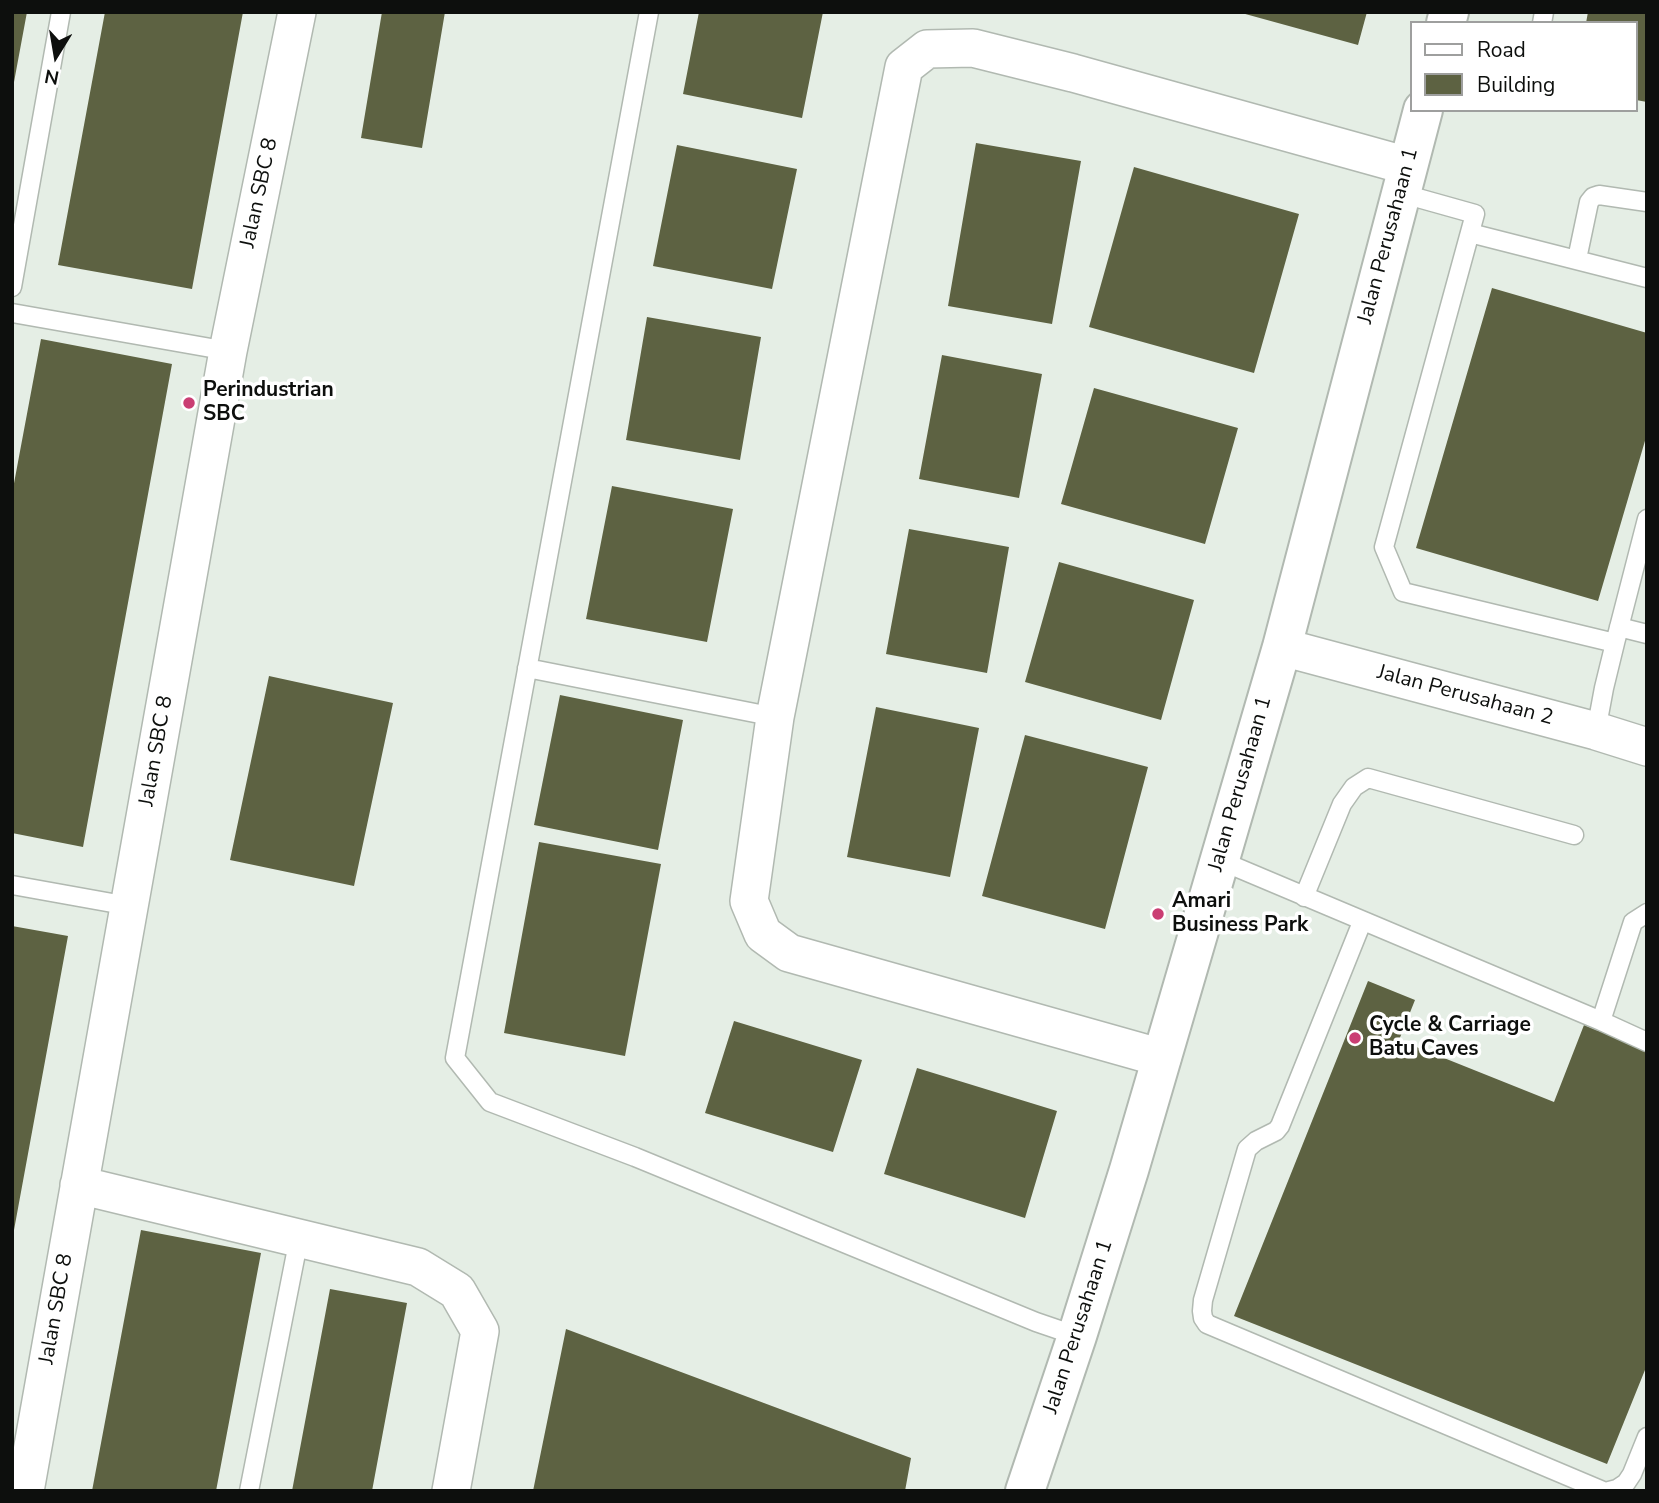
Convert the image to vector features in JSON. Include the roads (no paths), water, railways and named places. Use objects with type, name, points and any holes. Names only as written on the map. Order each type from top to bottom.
[{"type":"street","name":"Jalan SBC 8","points":[[23,1470],[79,1185],[228,351],[297,12]]},
{"type":"street","points":[[1162,1058],[789,953],[763,934],[749,901],[775,717],[904,67],[927,50],[973,48],[1073,73],[1404,180]]},
{"type":"street","name":"Jalan Perusahaan 1","points":[[1025,1491],[1077,1336],[1162,1058],[1282,646],[1422,112]]},
{"type":"street","name":"Jalan Perusahaan 2","points":[[1282,646],[1647,747]]},
{"type":"street","points":[[79,1185],[418,1267],[457,1291],[480,1331],[451,1491]]},
{"type":"lane","points":[[12,287],[61,12]]},
{"type":"lane","points":[[649,12],[455,1058],[490,1102],[635,1157],[1036,1322],[1077,1336]]},
{"type":"lane","points":[[1404,180],[1475,214],[1384,547],[1403,592],[1617,635],[1647,634]]},
{"type":"lane","points":[[1577,259],[1589,202],[1593,197],[1599,195],[1647,202]]},
{"type":"lane","points":[[1471,233],[1647,278]]},
{"type":"lane","points":[[12,313],[228,351]]},
{"type":"lane","points":[[1596,731],[1617,635],[1644,543],[1647,519]]},
{"type":"lane","points":[[527,668],[775,717]]},
{"type":"lane","points":[[1304,897],[1342,804],[1354,787],[1368,778],[1574,835]]},
{"type":"lane","points":[[1219,860],[1647,1042]]},
{"type":"lane","points":[[12,885],[129,906]]},
{"type":"lane","points":[[1601,1021],[1633,922],[1647,913]]},
{"type":"lane","points":[[1362,922],[1280,1126],[1247,1149],[1203,1300],[1203,1318],[1207,1324],[1603,1491]]},
{"type":"lane","points":[[249,1491],[299,1238]]},
{"type":"lane","points":[[1609,1491],[1626,1483],[1647,1437]]},
{"type":"place","name":"Perindustrian SBC","points":[[189,403]]},
{"type":"place","name":"Amari Business Park","points":[[1158,914]]},
{"type":"place","name":"Cycle & Carriage Batu Caves","points":[[1355,1038]]}]
